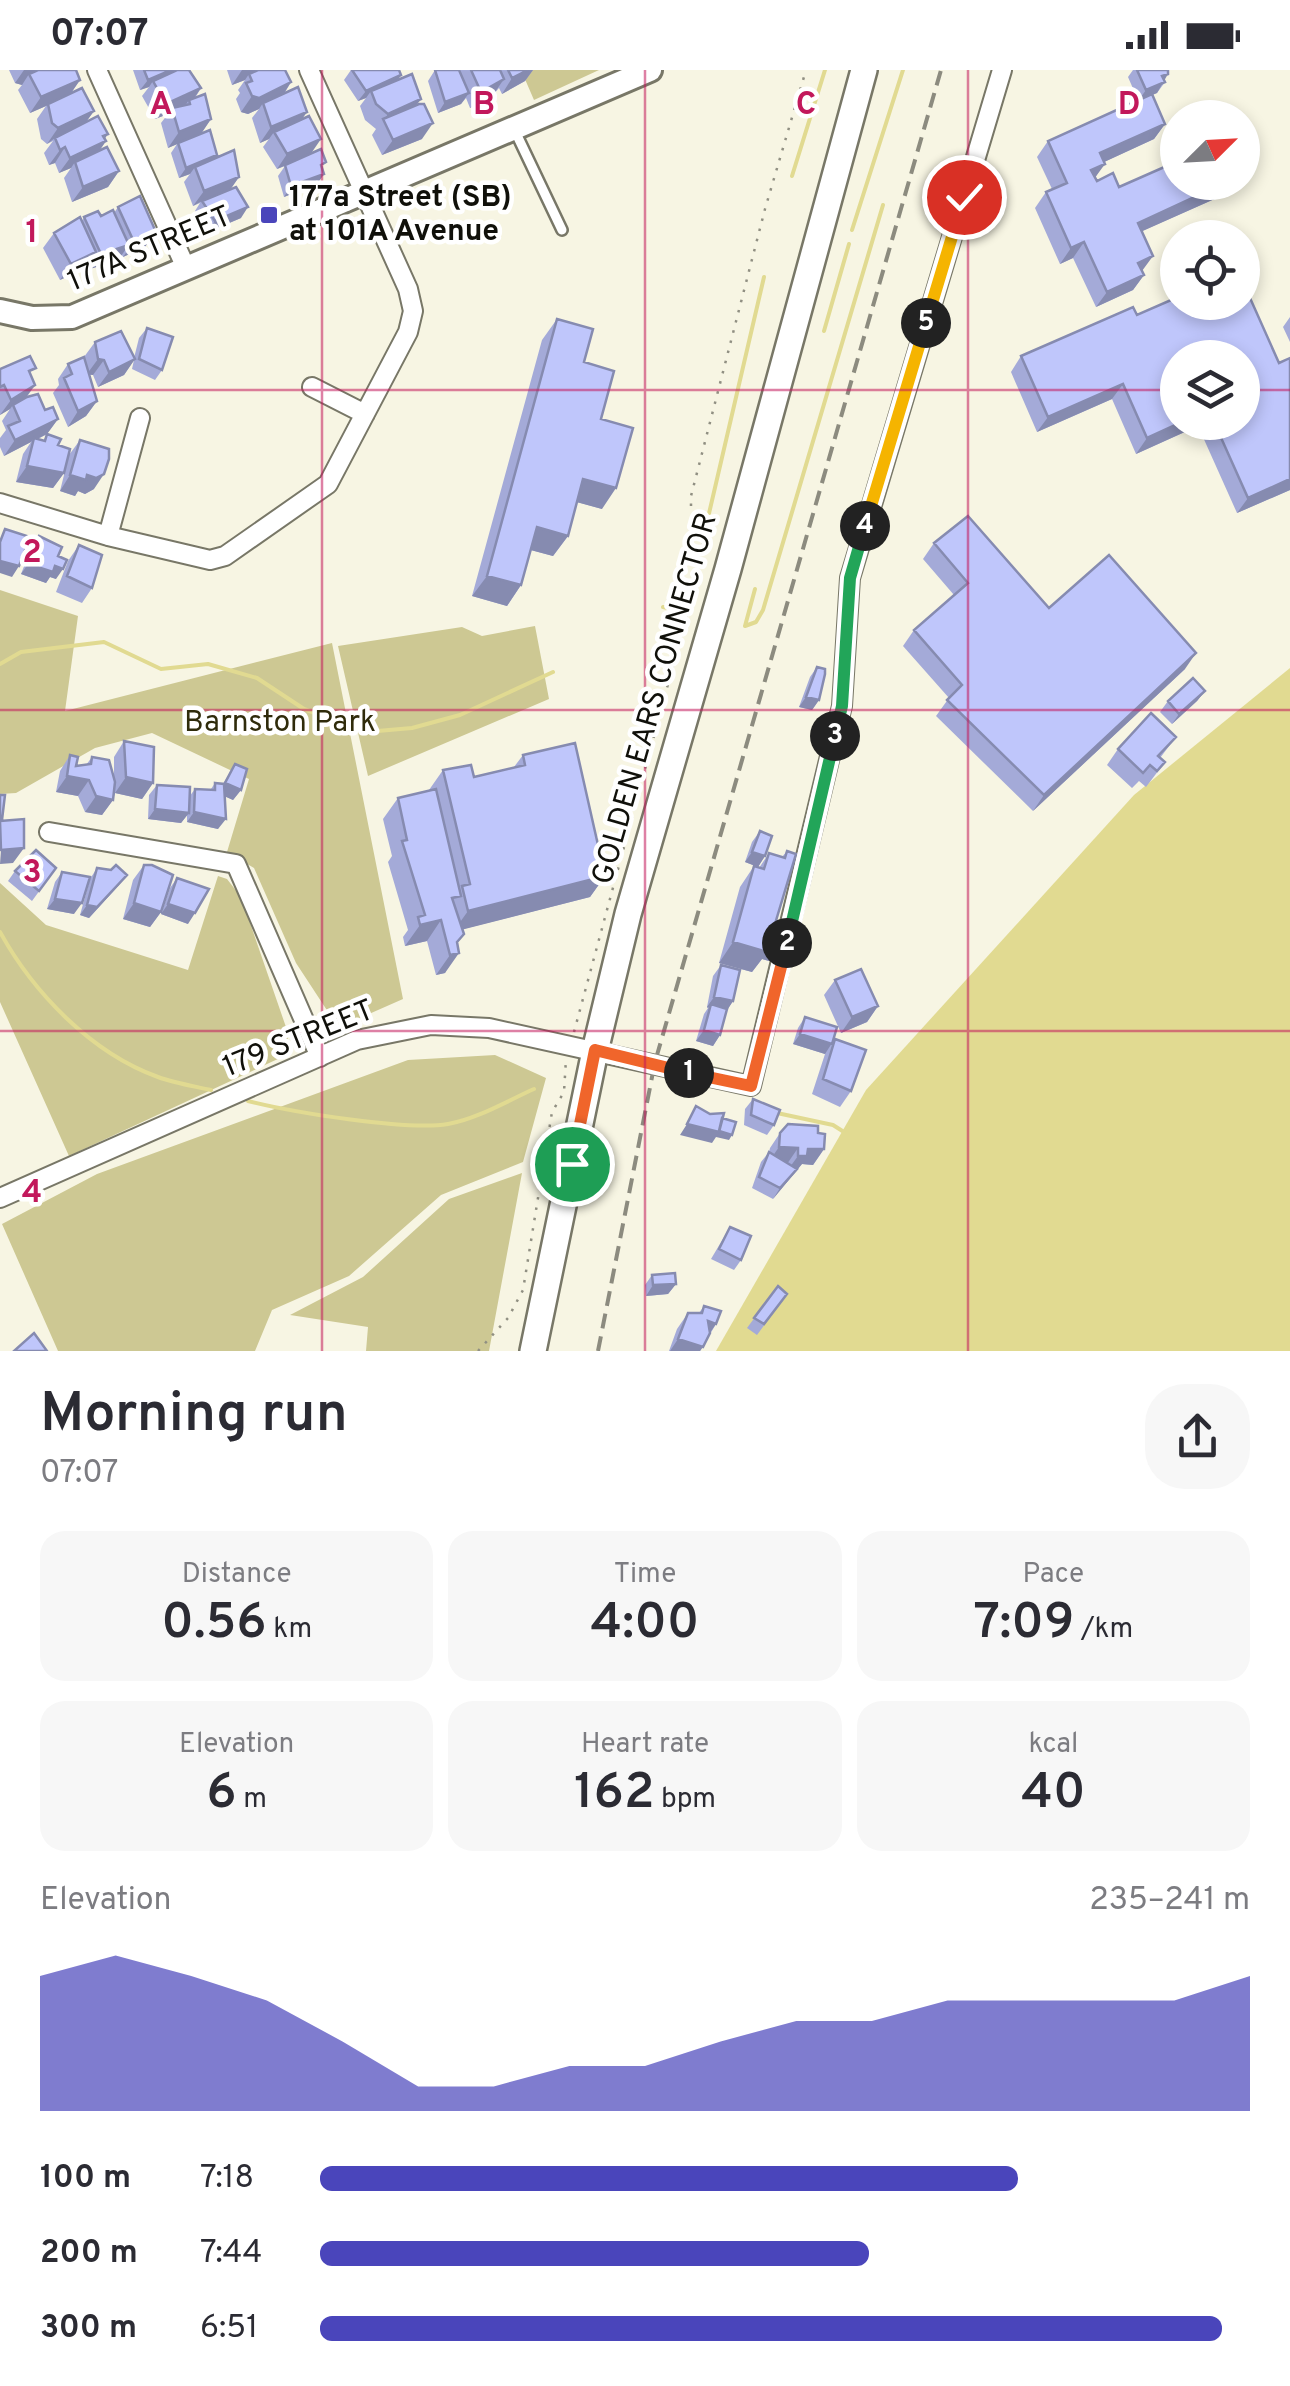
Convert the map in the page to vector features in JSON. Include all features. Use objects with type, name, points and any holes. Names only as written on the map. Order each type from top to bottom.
[{"type":"main road","name":"GOLDEN EARS CONNECTOR","points":[[533,1351],[595,1050],[864,70]]},
{"type":"street","points":[[97,70],[186,268]]},
{"type":"street","points":[[0,503],[108,536],[203,559],[225,556],[323,490],[408,332],[413,311],[408,289],[309,70]]},
{"type":"street","name":"177A STREET","points":[[0,310],[32,318],[72,317],[650,70]]},
{"type":"street","name":"179 STREET","points":[[0,1198],[357,1040],[431,1024],[489,1028],[751,1086],[842,706],[850,578],[1002,70]]},
{"type":"street","points":[[312,387],[364,414]]},
{"type":"street","points":[[108,536],[140,418]]},
{"type":"street","points":[[49,832],[236,864],[320,1057]]},
{"type":"lane","points":[[513,127],[562,230]]},
{"type":"path","points":[[576,1026],[694,588],[704,538],[691,512],[692,494],[758,234],[806,70]]},
{"type":"path","points":[[478,1351],[508,1318],[523,1290],[552,1112],[564,1092],[564,1068]]},
{"type":"green space","points":[[521,70],[599,70],[534,100]]},
{"type":"green space","name":"Barnston Park","points":[[0,590],[78,616],[65,711],[332,643],[403,999],[344,1025],[334,1021],[296,963],[254,868],[227,852],[249,779],[152,733],[95,748],[16,793],[0,794]]},
{"type":"green space","points":[[535,626],[549,699],[368,776],[338,646],[462,627],[482,636]]},
{"type":"green space","points":[[218,876],[227,879],[241,897],[287,1030],[288,1040],[280,1058],[69,1156],[0,1002],[0,883],[46,925],[188,970]]},
{"type":"green space","points":[[495,1055],[546,1078],[523,1162],[441,1195],[349,1276],[272,1310],[255,1351],[58,1351],[2,1224],[97,1174],[408,1060]]},
{"type":"green space","points":[[522,1173],[489,1351],[366,1351],[368,1327],[290,1315],[363,1277],[449,1199]]},
{"type":"shaded area","points":[[1290,668],[1290,1351],[716,1351],[866,1090],[1134,795]]},
{"type":"building","points":[[38,70],[76,70],[80,80],[41,97],[29,74]]},
{"type":"building","points":[[144,70],[171,70],[148,80]]},
{"type":"building","points":[[177,70],[189,70],[201,88],[166,104],[153,81]]},
{"type":"building","points":[[285,70],[291,82],[259,98],[252,96],[246,83],[252,81],[249,74]]},
{"type":"building","points":[[352,70],[399,70],[401,75],[366,91]]},
{"type":"building","points":[[435,70],[459,70],[469,93],[445,102]]},
{"type":"building","points":[[471,70],[500,70],[504,79],[481,92]]},
{"type":"building","points":[[508,70],[528,70],[512,78]]},
{"type":"building","points":[[1137,70],[1168,70],[1168,74],[1162,76],[1165,82],[1146,90]]},
{"type":"building","points":[[412,74],[421,99],[388,114],[376,104],[371,91]]},
{"type":"building","points":[[298,87],[307,112],[271,127],[263,103]]},
{"type":"building","points":[[82,88],[94,111],[58,128],[52,123],[48,104]]},
{"type":"building","points":[[205,94],[211,119],[179,132],[172,108],[190,104],[189,100]]},
{"type":"building","points":[[1152,94],[1160,112],[1160,126],[1100,153],[1105,164],[1091,170],[1097,181],[1113,173],[1119,187],[1160,169],[1160,200],[1188,200],[1138,223],[1153,256],[1138,263],[1144,275],[1107,292],[1084,242],[1071,248],[1046,192],[1067,183],[1048,141]]},
{"type":"building","points":[[424,104],[433,123],[393,140],[383,119]]},
{"type":"building","points":[[98,116],[108,134],[103,136],[106,141],[70,158],[65,147],[60,150],[55,138]]},
{"type":"building","points":[[309,116],[321,139],[287,154],[274,132]]},
{"type":"building","points":[[210,130],[217,155],[186,168],[178,143]]},
{"type":"building","points":[[107,147],[119,171],[83,187],[75,162]]},
{"type":"building","points":[[321,149],[326,162],[321,165],[324,174],[291,186],[285,165]]},
{"type":"building","points":[[234,150],[239,177],[204,191],[195,167]]},
{"type":"building","points":[[236,187],[248,207],[215,221],[202,201]]},
{"type":"building","points":[[140,196],[156,232],[134,242],[118,207]]},
{"type":"building","points":[[113,210],[129,245],[101,254],[84,217],[98,211],[101,216]]},
{"type":"building","points":[[80,217],[96,252],[71,264],[54,233]]},
{"type":"building","points":[[1160,305],[1160,320],[1260,320],[1279,363],[1290,358],[1290,479],[1248,498],[1222,440],[1260,440],[1260,340],[1160,340],[1160,432],[1147,438],[1123,384],[1048,417],[1021,356],[1133,307],[1137,315]]},
{"type":"building","points":[[557,319],[593,329],[584,362],[614,371],[601,419],[633,428],[616,488],[583,479],[568,536],[537,527],[521,585],[487,576]]},
{"type":"building","points":[[147,328],[173,337],[162,370],[139,359]]},
{"type":"building","points":[[121,331],[135,359],[109,372],[104,360],[98,359],[95,342]]},
{"type":"building","points":[[30,356],[36,368],[29,371],[35,385],[11,400],[4,385],[0,387],[0,369]]},
{"type":"building","points":[[84,357],[97,401],[78,411],[64,378],[72,374],[68,364]]},
{"type":"building","points":[[38,394],[45,410],[53,407],[58,419],[15,440],[8,426],[20,421],[13,405]]},
{"type":"building","points":[[47,434],[61,439],[58,445],[70,449],[64,473],[27,466],[34,438],[45,441]]},
{"type":"building","points":[[80,440],[109,449],[104,474],[96,478],[87,475],[86,480],[70,475]]},
{"type":"building","points":[[968,516],[1049,608],[1109,555],[1196,653],[1044,795],[947,700],[962,685],[914,630],[968,583],[934,543]]},
{"type":"building","points":[[5,529],[30,537],[19,566],[0,561]]},
{"type":"building","points":[[39,536],[62,547],[58,556],[67,560],[63,569],[55,566],[53,572],[28,564]]},
{"type":"building","points":[[79,545],[102,555],[92,588],[67,576]]},
{"type":"building","points":[[817,667],[825,669],[819,700],[806,697]]},
{"type":"building","points":[[1193,678],[1205,691],[1179,714],[1168,701]]},
{"type":"building","points":[[1151,713],[1176,737],[1158,756],[1165,762],[1157,771],[1150,765],[1143,773],[1118,749]]},
{"type":"building","points":[[124,741],[154,747],[153,783],[126,777]]},
{"type":"building","points":[[575,743],[605,876],[468,911],[462,886],[470,884],[443,770],[471,765],[474,777],[525,765],[523,755]]},
{"type":"building","points":[[70,755],[78,757],[76,766],[91,764],[92,757],[109,760],[115,782],[113,800],[96,796],[89,780],[67,776]]},
{"type":"building","points":[[235,764],[247,769],[241,790],[225,783]]},
{"type":"building","points":[[215,783],[224,784],[226,819],[194,812],[195,789],[215,790]]},
{"type":"building","points":[[157,785],[190,787],[189,813],[155,809]]},
{"type":"building","points":[[436,789],[461,896],[452,898],[464,934],[457,942],[459,953],[450,955],[441,920],[420,925],[418,917],[425,915],[402,841],[407,840],[398,798]]},
{"type":"building","points":[[0,795],[5,795],[2,820],[0,820]]},
{"type":"building","points":[[24,819],[24,848],[1,850],[0,821]]},
{"type":"building","points":[[760,831],[772,836],[765,856],[752,852]]},
{"type":"building","points":[[36,850],[56,868],[39,891],[15,871]]},
{"type":"building","points":[[787,851],[796,854],[775,924],[788,928],[784,940],[771,937],[767,952],[733,942],[754,866],[764,869],[769,853],[785,858]]},
{"type":"building","points":[[116,865],[127,875],[97,907],[87,905],[97,868],[111,870]]},
{"type":"building","points":[[144,865],[173,875],[161,912],[134,903]]},
{"type":"building","points":[[62,872],[90,877],[82,903],[55,899]]},
{"type":"building","points":[[177,878],[209,889],[195,913],[168,904]]},
{"type":"building","points":[[721,965],[740,970],[733,1001],[714,997]]},
{"type":"building","points":[[861,969],[878,1006],[852,1017],[835,980]]},
{"type":"building","points":[[711,1004],[727,1009],[720,1035],[704,1030]]},
{"type":"building","points":[[805,1017],[837,1027],[832,1044],[800,1034]]},
{"type":"building","points":[[835,1039],[866,1050],[851,1091],[823,1079]]},
{"type":"building","points":[[753,1099],[780,1110],[774,1125],[751,1115]]},
{"type":"building","points":[[696,1106],[710,1114],[724,1113],[719,1132],[687,1124]]},
{"type":"building","points":[[722,1118],[736,1122],[732,1135],[719,1131]]},
{"type":"building","points":[[788,1124],[818,1126],[818,1133],[825,1134],[824,1149],[808,1149],[807,1156],[798,1156],[798,1148],[779,1147],[780,1133]]},
{"type":"building","points":[[769,1152],[797,1169],[780,1188],[759,1177]]},
{"type":"building","points":[[730,1227],[751,1236],[741,1260],[719,1249]]},
{"type":"building","points":[[675,1273],[676,1284],[653,1285],[652,1275]]},
{"type":"building","points":[[778,1286],[787,1294],[764,1324],[754,1318]]},
{"type":"building","points":[[704,1306],[721,1311],[716,1324],[708,1321],[710,1333],[703,1347],[678,1339],[688,1313],[702,1313]]},
{"type":"building","points":[[34,1333],[47,1351],[14,1351]]},
{"type":"waterway","points":[[792,176],[825,70]]},
{"type":"waterway","points":[[852,230],[903,70]]},
{"type":"waterway","points":[[745,626],[756,622],[763,610],[883,205]]},
{"type":"waterway","points":[[824,331],[849,244]]},
{"type":"waterway","points":[[707,522],[764,277]]},
{"type":"waterway","points":[[745,626],[755,589]]},
{"type":"waterway","points":[[663,607],[682,611]]},
{"type":"waterway","points":[[0,664],[21,652],[104,642],[161,669],[208,664],[257,678],[304,709],[366,732],[412,728],[460,715],[553,672]]},
{"type":"waterway","points":[[0,932],[29,977],[87,1036],[133,1066],[164,1079],[211,1090]]},
{"type":"waterway","points":[[248,1101],[349,1119],[429,1125],[470,1118],[534,1089]]},
{"type":"waterway","points":[[777,1113],[833,1125],[844,1132]]},
{"type":"railway","points":[[598,1351],[655,1062],[941,70]]},
{"type":"place","name":"177a Street (SB) at 101A Avenue","points":[[269,215]]},
{"type":"route","points":[[572,1164],[595,1050],[664,1064],[707,1079],[731,1079],[751,1086],[842,706],[850,578],[964,197]]}]
